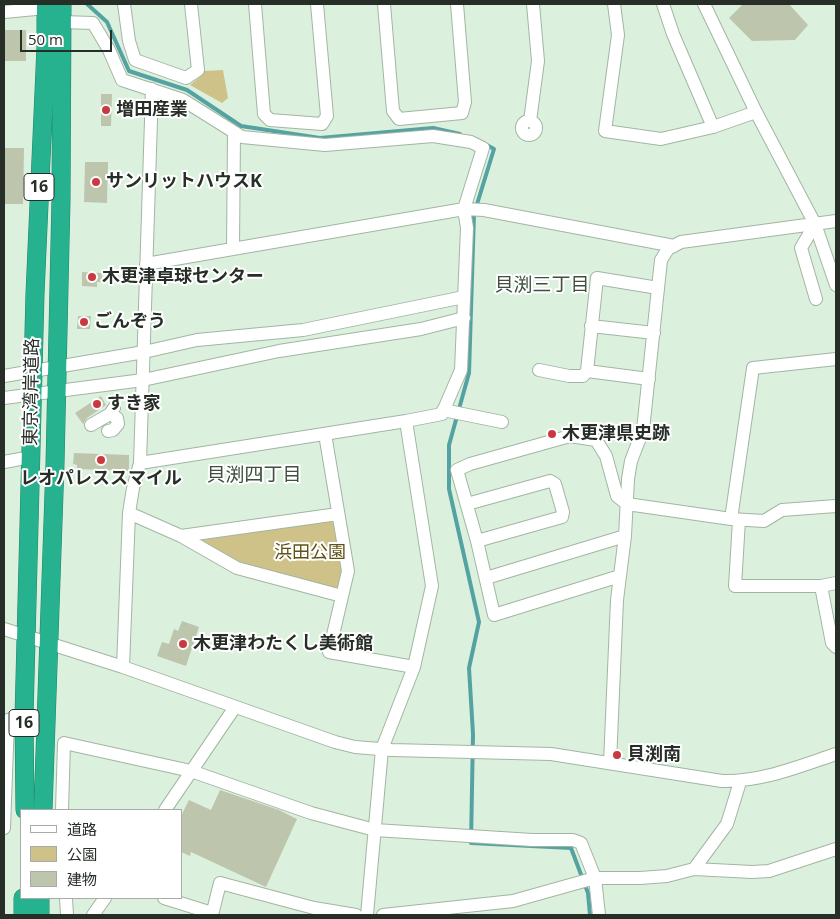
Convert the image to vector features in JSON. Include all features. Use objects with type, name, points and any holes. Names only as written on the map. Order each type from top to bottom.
[{"type":"highway","name":"東京湾岸道路","points":[[43,809],[55,474],[60,231],[62,22],[51,5]]},
{"type":"highway","name":"東京湾岸道路","points":[[25,809],[24,717],[32,394],[51,5]]},
{"type":"highway","points":[[23,899],[23,915]]},
{"type":"highway","points":[[40,899],[40,915]]},
{"type":"street","points":[[124,4],[129,41],[135,60],[186,78],[198,70],[191,4]]},
{"type":"street","points":[[255,4],[264,114],[270,120],[322,124],[327,116],[317,4]]},
{"type":"street","points":[[384,4],[393,110],[399,119],[462,113],[465,102],[457,4]]},
{"type":"street","points":[[530,122],[538,61],[533,4]]},
{"type":"street","points":[[614,4],[618,35],[605,131],[661,139],[714,127],[756,112]]},
{"type":"street","points":[[663,4],[714,127]]},
{"type":"street","points":[[704,4],[756,112],[815,224],[836,285]]},
{"type":"street","points":[[4,12],[51,5]]},
{"type":"street","points":[[62,22],[93,23],[110,50],[122,80],[183,100],[242,137],[324,145],[433,136],[471,142],[483,148],[464,209],[467,228],[461,370],[442,414],[406,422],[140,463]]},
{"type":"street","points":[[123,667],[129,513],[140,463],[152,89]]},
{"type":"street","points":[[233,248],[234,132]]},
{"type":"street","points":[[146,264],[464,209],[484,210],[674,246]]},
{"type":"street","points":[[610,763],[617,600],[625,536],[628,479],[631,461],[643,430],[661,260],[668,249],[681,242],[836,221]]},
{"type":"street","points":[[815,224],[801,248],[816,299]]},
{"type":"street","points":[[538,370],[569,376],[583,376],[587,371],[597,278],[658,288]]},
{"type":"street","points":[[4,376],[144,352],[197,340],[303,330],[464,297]]},
{"type":"street","points":[[4,398],[143,380],[279,350],[420,329],[464,318]]},
{"type":"street","points":[[591,326],[654,333]]},
{"type":"street","points":[[836,359],[753,368],[735,519],[735,586],[821,586],[836,583]]},
{"type":"street","points":[[587,371],[649,379]]},
{"type":"street","points":[[443,410],[502,422]]},
{"type":"street","points":[[91,425],[112,411],[117,418],[118,424],[113,430],[108,431]]},
{"type":"street","points":[[367,915],[382,749],[414,667],[432,586],[406,422]]},
{"type":"street","points":[[325,434],[348,571],[329,652],[414,667]]},
{"type":"street","points":[[620,576],[494,615],[477,541],[457,470],[470,464],[570,436],[596,440],[606,456],[617,496],[626,504],[764,522],[782,510],[836,506]]},
{"type":"street","points":[[4,462],[31,457]]},
{"type":"street","points":[[467,504],[550,481],[555,484],[563,512],[562,517],[477,541]]},
{"type":"street","points":[[129,513],[181,536],[237,568],[342,596]]},
{"type":"street","points":[[181,536],[338,514]]},
{"type":"street","points":[[486,578],[625,536]]},
{"type":"street","points":[[821,586],[832,642],[836,647]]},
{"type":"street","points":[[4,629],[123,667],[334,742],[355,747],[551,754],[722,781],[740,782],[790,770],[836,754]]},
{"type":"street","points":[[166,809],[235,707]]},
{"type":"street","points":[[4,828],[8,720],[24,717]]},
{"type":"street","points":[[62,809],[64,743],[192,771],[311,813],[374,830],[532,840],[573,840],[581,843],[595,878],[599,915]]},
{"type":"street","points":[[694,869],[726,824],[740,782]]},
{"type":"street","points":[[383,915],[513,900],[595,878],[666,876],[694,869],[769,871],[836,849]]},
{"type":"street","points":[[167,899],[212,914],[220,883],[314,908],[356,915]]},
{"type":"street","points":[[66,899],[67,915]]},
{"type":"street","points":[[93,915],[104,899]]},
{"type":"green space","points":[[223,70],[228,98],[222,103],[190,85],[200,77],[203,71]]},
{"type":"green space","name":"浜田公園","points":[[329,521],[334,523],[343,570],[339,586],[334,589],[236,562],[202,540]]},
{"type":"building","points":[[743,4],[789,4],[808,25],[795,40],[752,41],[729,18]]},
{"type":"building","points":[[4,30],[26,30],[26,61],[4,61]]},
{"type":"building","name":"増田産業","points":[[101,94],[112,94],[111,126],[101,126]]},
{"type":"building","points":[[4,148],[24,148],[23,204],[4,204]]},
{"type":"building","name":"サンリットハウスK","points":[[85,162],[108,162],[107,203],[84,202]]},
{"type":"building","name":"木更津卓球センター","points":[[82,272],[102,273],[102,282],[97,282],[97,287],[82,286]]},
{"type":"building","name":"ごんぞう","points":[[78,316],[91,316],[90,329],[77,329]]},
{"type":"building","name":"すき家","points":[[101,396],[106,405],[87,418],[83,424],[75,413]]},
{"type":"building","name":"レオパレススマイル","points":[[74,453],[129,455],[129,471],[77,469],[77,465],[73,464]]},
{"type":"building","name":"木更津わたくし美術館","points":[[182,621],[199,627],[186,666],[157,656],[162,642],[169,644],[174,629],[178,631]]},
{"type":"building","points":[[220,790],[279,810],[297,819],[266,887],[191,852],[190,856],[182,852],[182,814],[189,800],[211,810]]},
{"type":"waterway","points":[[87,4],[107,22],[129,71],[187,90],[241,126],[320,138],[433,128],[460,134]]},
{"type":"waterway","points":[[485,144],[494,149],[474,214],[469,373],[449,445],[449,489],[479,622],[469,668],[473,734],[471,843],[571,848],[588,893],[590,915]]},
{"type":"place","name":"増田産業","points":[[106,110]]},
{"type":"place","name":"サンリットハウスK","points":[[96,182]]},
{"type":"place","name":"木更津卓球センター","points":[[92,277]]},
{"type":"place","name":"ごんぞう","points":[[84,322]]},
{"type":"place","name":"すき家","points":[[97,404]]},
{"type":"place","name":"木更津県史跡","points":[[552,434]]},
{"type":"place","name":"レオパレススマイル","points":[[101,460]]},
{"type":"place","name":"木更津わたくし美術館","points":[[183,644]]},
{"type":"place","name":"貝渕南","points":[[617,755]]},
{"type":"district","name":"貝渕三丁目","points":[[542,286]]},
{"type":"district","name":"貝渕四丁目","points":[[254,476]]}]
